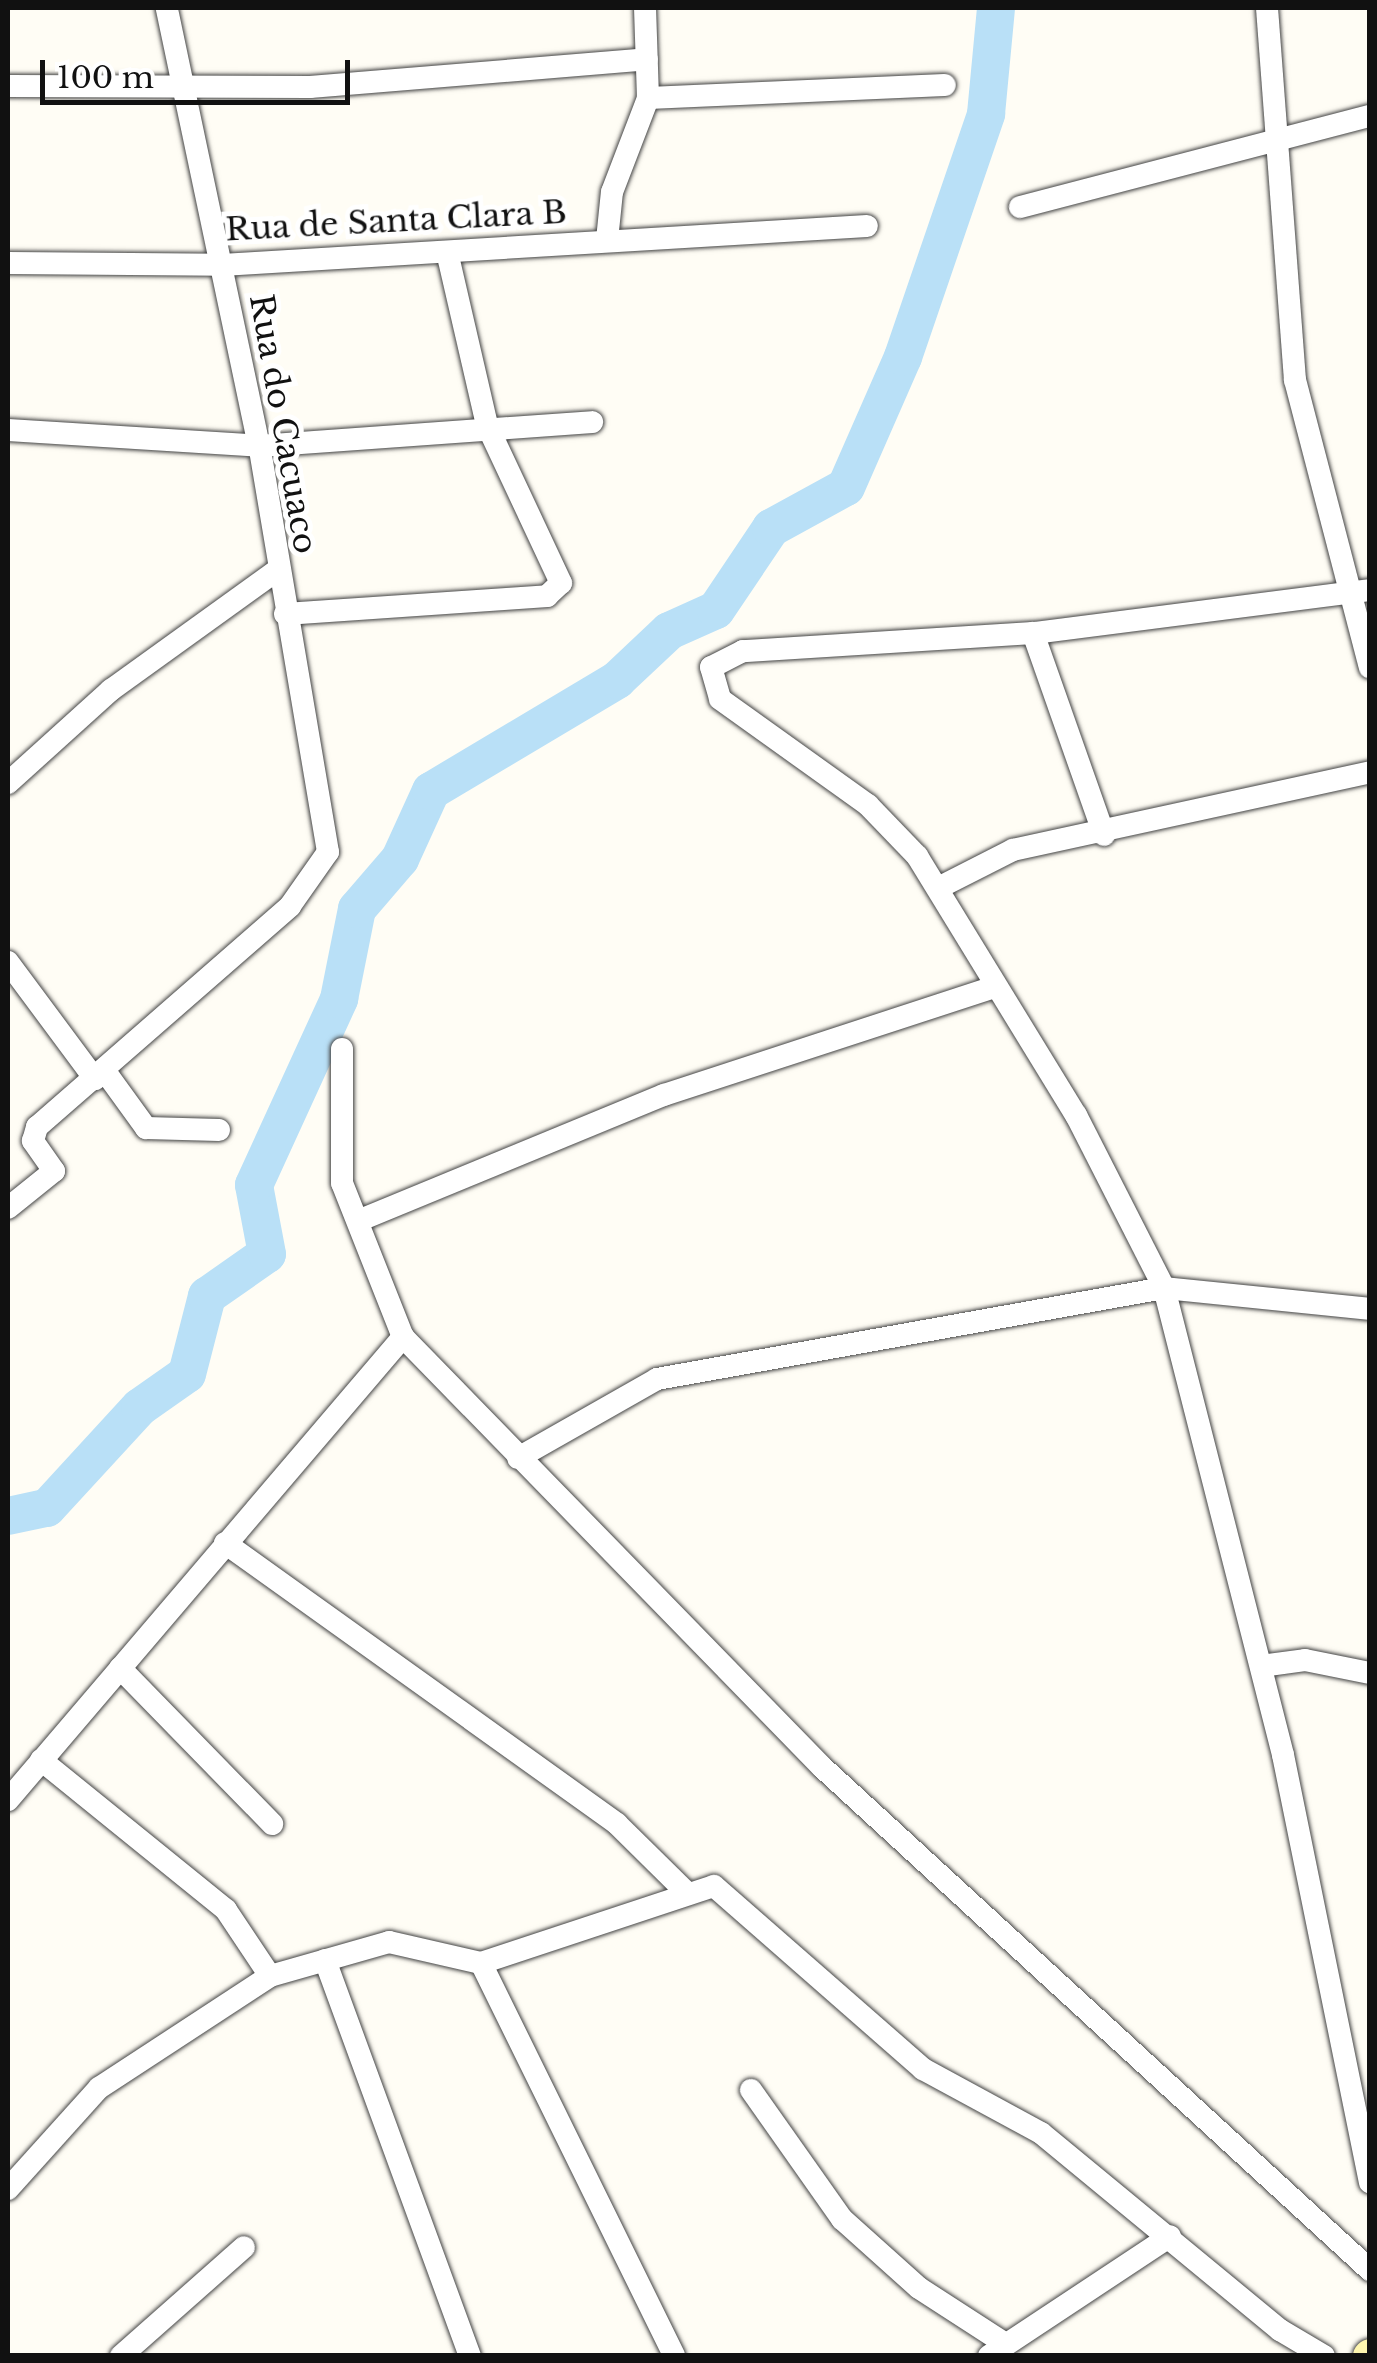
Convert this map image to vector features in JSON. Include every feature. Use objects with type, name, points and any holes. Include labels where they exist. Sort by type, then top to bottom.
[{"type":"street","name":"Rua do Cacuaco","points":[[100,1074],[290,906],[328,852],[276,571],[260,446],[167,8]]},
{"type":"street","name":"Rua de Santa Clara B","points":[[8,263],[222,265],[448,256],[607,240],[616,179],[648,98],[645,8]]},
{"type":"street","points":[[1266,8],[1295,380],[1361,591],[1370,667]]},
{"type":"street","points":[[8,86],[456,79],[647,59]]},
{"type":"street","points":[[648,98],[945,86]]},
{"type":"street","points":[[1020,206],[1370,116]]},
{"type":"street","points":[[607,240],[867,226]]},
{"type":"street","points":[[285,614],[548,596],[561,583],[487,425],[448,256]]},
{"type":"street","points":[[8,430],[260,446],[487,425],[592,422]]},
{"type":"street","points":[[8,783],[111,690],[276,571]]},
{"type":"street","points":[[1361,591],[1033,633],[742,651],[711,667],[720,699],[868,805],[940,887],[994,987],[1076,1115],[1164,1288],[1261,1666],[1370,2182]]},
{"type":"street","points":[[1033,633],[1104,835]]},
{"type":"street","points":[[940,887],[997,854],[1104,835],[1370,772]]},
{"type":"street","points":[[8,962],[146,1128],[219,1130]]},
{"type":"street","points":[[358,1221],[664,1095],[994,987]]},
{"type":"street","points":[[342,1049],[342,1183],[403,1337],[822,1767],[1370,2270]]},
{"type":"street","points":[[8,1208],[54,1171],[32,1134],[100,1074]]},
{"type":"street","points":[[518,1458],[657,1379],[1164,1288],[1370,1309]]},
{"type":"street","points":[[8,1800],[403,1337]]},
{"type":"street","points":[[226,1543],[617,1824],[685,1891]]},
{"type":"street","points":[[1261,1666],[1324,1661],[1370,1673]]},
{"type":"street","points":[[120,1668],[272,1824]]},
{"type":"street","points":[[41,1760],[226,1910],[270,1976]]},
{"type":"street","points":[[8,2190],[99,2088],[270,1976],[389,1942],[481,1963],[635,1918],[685,1891],[714,1886],[740,1900],[904,2054],[1027,2123],[1170,2236],[1280,2330],[1324,2356]]},
{"type":"street","points":[[324,1960],[470,2356]]},
{"type":"street","points":[[481,1963],[674,2356]]},
{"type":"street","points":[[752,2090],[842,2219],[919,2288],[995,2348],[1170,2236]]},
{"type":"street","points":[[121,2356],[244,2248]]},
{"type":"waterway","points":[[8,1516],[47,1508],[140,1407],[187,1374],[207,1296],[267,1254],[254,1185],[339,999],[357,909],[400,859],[431,791],[617,680],[669,631],[716,610],[771,528],[846,487],[903,357],[986,114],[996,8]]}]
